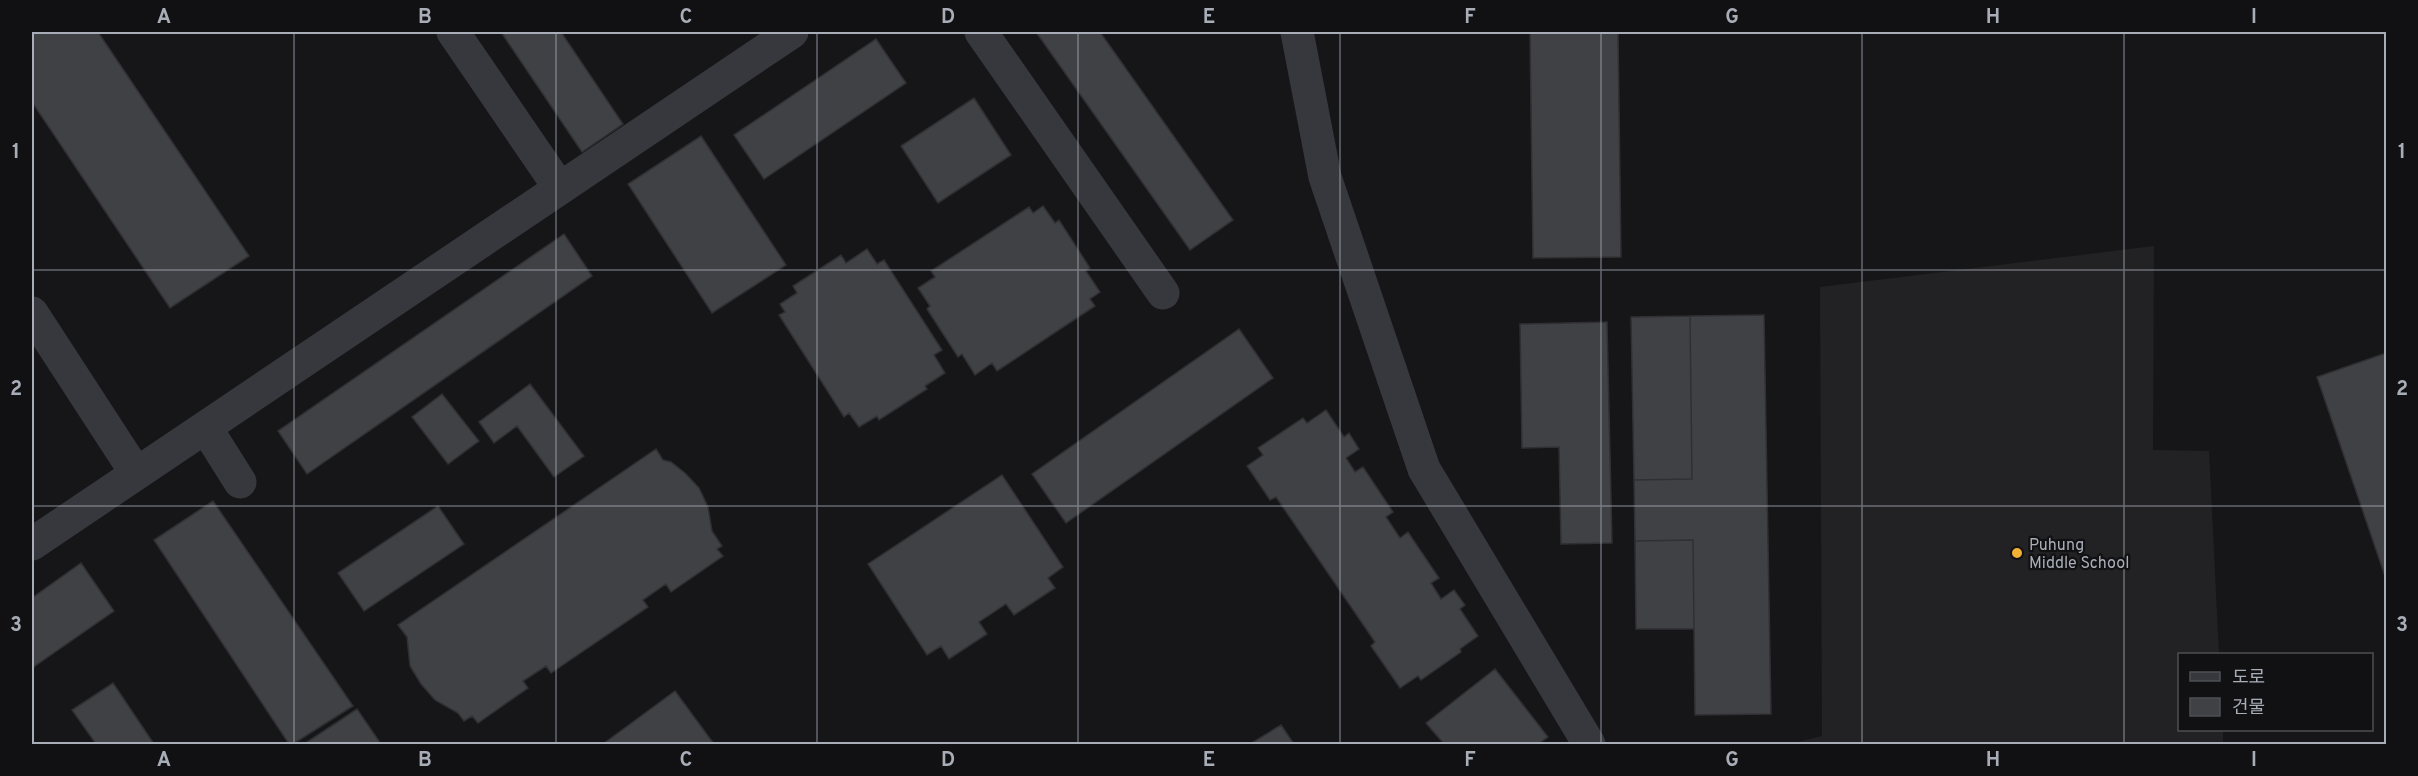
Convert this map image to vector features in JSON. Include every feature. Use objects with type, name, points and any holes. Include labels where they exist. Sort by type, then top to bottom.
[{"type":"street","points":[[453,32],[559,186]]},
{"type":"street","points":[[32,544],[206,428],[559,186],[792,32]]},
{"type":"street","points":[[981,32],[1163,293]]},
{"type":"street","points":[[1298,32],[1325,177],[1424,469],[1589,744]]},
{"type":"street","points":[[32,313],[136,473]]},
{"type":"street","points":[[206,428],[240,482]]},
{"type":"shaded area","name":"Puhung Middle School","points":[[2154,246],[2153,450],[2209,451],[2219,653],[2178,653],[2178,731],[2223,731],[2223,744],[1789,744],[1822,736],[1820,287]]},
{"type":"building","points":[[32,32],[98,32],[249,256],[170,308],[32,102]]},
{"type":"building","points":[[501,32],[561,32],[623,124],[582,152]]},
{"type":"building","points":[[1036,32],[1100,32],[1233,220],[1190,250]]},
{"type":"building","points":[[1530,32],[1618,32],[1621,257],[1533,258]]},
{"type":"building","points":[[876,39],[906,83],[764,179],[734,135]]},
{"type":"building","points":[[974,98],[1011,155],[938,203],[901,146]]},
{"type":"building","points":[[701,136],[786,265],[712,313],[628,184]]},
{"type":"building","points":[[1043,206],[1055,223],[1059,220],[1090,268],[1086,271],[1100,292],[1090,299],[1095,306],[997,371],[992,363],[975,375],[962,354],[958,357],[927,309],[930,306],[918,288],[935,277],[931,271],[1029,207],[1033,213]]},
{"type":"building","points":[[564,234],[592,276],[307,474],[278,431]]},
{"type":"building","points":[[867,249],[877,264],[884,260],[942,350],[934,355],[945,373],[925,386],[927,389],[879,420],[877,416],[859,427],[849,413],[844,417],[779,315],[785,312],[780,304],[797,293],[793,286],[841,255],[846,263]]},
{"type":"building","points":[[1764,315],[1771,714],[1695,715],[1693,540],[1635,541],[1634,480],[1692,479],[1690,316]]},
{"type":"building","points":[[1690,316],[1692,479],[1634,480],[1631,317]]},
{"type":"building","points":[[1607,322],[1612,543],[1561,544],[1559,447],[1522,448],[1520,324]]},
{"type":"building","points":[[1239,329],[1273,378],[1066,523],[1032,474]]},
{"type":"building","points":[[2386,353],[2386,579],[2317,377]]},
{"type":"building","points":[[530,384],[584,456],[554,477],[517,426],[494,443],[479,422]]},
{"type":"building","points":[[442,394],[479,441],[448,464],[412,417]]},
{"type":"building","points":[[1326,410],[1344,437],[1349,433],[1359,449],[1346,458],[1355,472],[1363,467],[1393,512],[1386,517],[1400,538],[1408,532],[1439,578],[1431,583],[1441,599],[1454,590],[1465,605],[1460,609],[1478,636],[1460,649],[1461,652],[1421,680],[1418,676],[1400,688],[1371,646],[1375,642],[1276,497],[1270,500],[1247,466],[1263,455],[1258,448],[1303,418],[1307,423]]},
{"type":"building","points":[[656,449],[663,460],[671,462],[699,488],[708,507],[712,531],[722,546],[717,549],[723,556],[671,592],[666,584],[643,600],[648,607],[551,673],[546,666],[523,681],[528,688],[478,723],[472,716],[464,721],[458,713],[435,700],[421,684],[410,666],[407,637],[398,625]]},
{"type":"building","points":[[1002,475],[1063,567],[1048,578],[1055,588],[1014,615],[1006,604],[979,622],[987,634],[949,659],[941,646],[927,655],[868,564]]},
{"type":"building","points":[[213,501],[353,706],[293,744],[289,744],[154,540]]},
{"type":"building","points":[[438,506],[464,544],[364,611],[338,573]]},
{"type":"building","points":[[1693,540],[1694,629],[1636,629],[1635,541]]},
{"type":"building","points":[[81,563],[114,611],[32,668],[32,598]]},
{"type":"building","points":[[1495,669],[1548,737],[1538,744],[1444,744],[1426,723]]},
{"type":"building","points":[[113,683],[154,744],[96,744],[72,710]]},
{"type":"building","points":[[675,691],[714,744],[603,744]]},
{"type":"building","points":[[357,709],[381,744],[304,744]]},
{"type":"building","points":[[1281,725],[1294,744],[1250,744]]},
{"type":"place","name":"Puhung Middle School","points":[[2017,553]]}]
